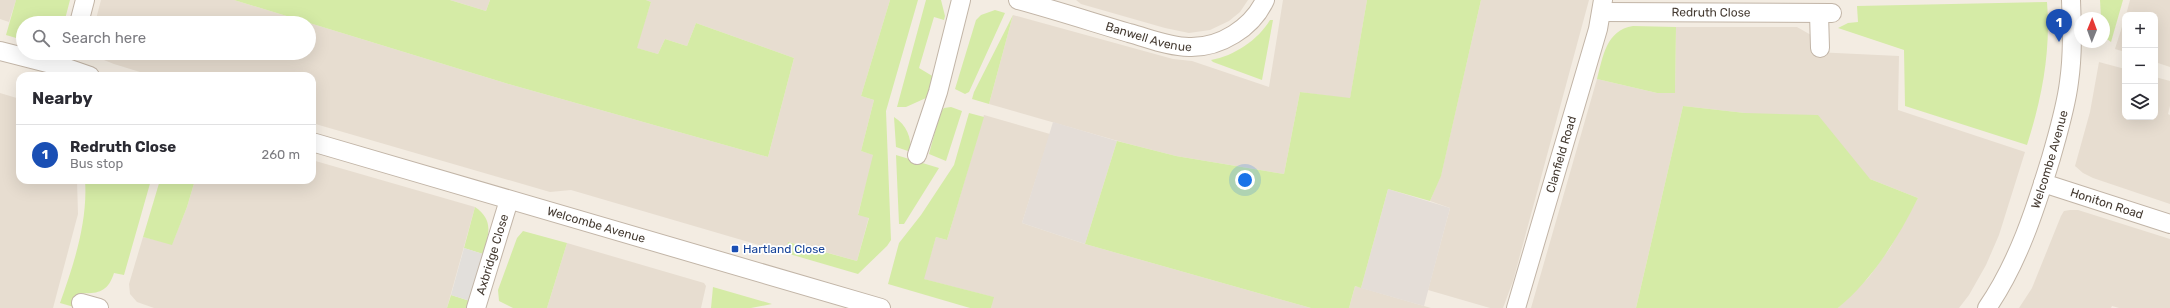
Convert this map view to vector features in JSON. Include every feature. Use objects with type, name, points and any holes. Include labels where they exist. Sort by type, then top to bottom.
[{"type":"street","points":[[81,16],[85,0]]},
{"type":"street","points":[[917,155],[938,92],[961,0]]},
{"type":"street","name":"Banwell Avenue","points":[[1018,0],[1044,3],[1146,38],[1187,47],[1208,45],[1237,32],[1253,19],[1265,0]]},
{"type":"street","name":"Welcombe Avenue","points":[[1987,308],[2010,270],[2024,238],[2043,183],[2060,125],[2069,83],[2073,49],[2071,0]]},
{"type":"street","name":"Redruth Close","points":[[1603,6],[1826,13],[1820,48]]},
{"type":"street","name":"Clanfield Road","points":[[1516,308],[1603,6]]},
{"type":"street","points":[[0,50],[16,52]]},
{"type":"street","points":[[69,60],[85,72]]},
{"type":"street","name":"Welcombe Avenue","points":[[316,143],[881,308]]},
{"type":"street","name":"Honiton Road","points":[[2043,183],[2170,224]]},
{"type":"street","name":"Axbridge Close","points":[[476,308],[509,200]]},
{"type":"street","points":[[81,303],[99,308]]},
{"type":"shaded area","points":[[0,0],[16,0],[9,22],[0,19]]},
{"type":"shaded area","points":[[101,0],[234,0],[286,16],[97,16]]},
{"type":"shaded area","points":[[450,0],[490,0],[486,11]]},
{"type":"shaded area","points":[[646,0],[890,0],[861,96],[874,100],[861,151],[874,155],[858,214],[869,217],[857,261],[789,242],[786,253],[571,190],[550,192],[316,124],[316,72],[140,72],[104,60],[316,60],[316,25],[512,85],[768,157],[794,58],[696,23],[687,46],[665,39],[658,54],[636,48],[651,2]]},
{"type":"shaded area","points":[[1076,0],[1248,0],[1240,12],[1229,21],[1210,30],[1189,33],[1165,28],[1081,4]]},
{"type":"shaded area","points":[[1283,0],[1367,0],[1350,99],[1300,92],[1284,174],[1176,156],[989,104],[1013,15],[1173,59],[1192,61],[1269,87]]},
{"type":"shaded area","points":[[1481,0],[1589,0],[1513,281],[1503,308],[1490,308],[1428,290],[1450,208],[1430,201],[1441,175]]},
{"type":"shaded area","points":[[2130,0],[2170,0],[2170,67],[2158,63],[2158,12],[2127,12]]},
{"type":"shaded area","points":[[1676,27],[1797,27],[1811,35],[1815,52],[1899,56],[1898,110],[2025,152],[1999,235],[1986,265],[1969,295],[1959,308],[1838,308],[1869,277],[1890,248],[1918,198],[1870,179],[1745,113],[1683,106],[1636,308],[1531,308],[1597,79],[1657,93],[1675,93]]},
{"type":"shaded area","points":[[2122,27],[2122,51],[2115,49]]},
{"type":"shaded area","points":[[2099,62],[2122,68],[2122,120],[2158,120],[2158,78],[2170,81],[2170,106],[2168,114],[2170,115],[2170,204],[2093,178],[2083,173],[2075,166],[2090,112]]},
{"type":"shaded area","points":[[0,93],[16,98],[16,184],[77,184],[78,214],[53,308],[0,308]]},
{"type":"shaded area","points":[[984,115],[1050,134],[1022,223],[1085,244],[1311,308],[991,308],[993,297],[923,279],[936,237],[947,240]]},
{"type":"shaded area","points":[[1053,122],[1117,141],[1085,244],[1022,223]]},
{"type":"shaded area","points":[[316,161],[475,207],[447,308],[154,308],[137,302],[130,294],[129,284],[143,237],[172,244],[187,207],[194,184],[316,184]]},
{"type":"shaded area","points":[[1388,189],[1450,208],[1424,306],[1361,288]]},
{"type":"shaded area","points":[[2078,210],[2170,239],[2170,308],[2119,308],[2112,306],[2111,308],[2019,308],[2032,288],[2061,216],[2064,211]]},
{"type":"shaded area","points":[[567,243],[704,283],[706,286],[701,308],[547,308]]},
{"type":"shaded area","points":[[464,248],[483,254],[470,301],[451,295]]},
{"type":"shaded area","points":[[1355,286],[1431,308],[1349,308]]},
{"type":"green space","points":[[16,0],[70,0],[66,16],[16,16],[16,38],[6,35]]},
{"type":"green space","points":[[234,0],[450,0],[486,11],[490,0],[646,0],[651,2],[637,48],[658,54],[665,39],[687,46],[696,23],[794,58],[768,157],[512,85],[316,25],[316,16],[286,16]]},
{"type":"green space","points":[[890,0],[918,0],[886,111],[891,240],[887,246],[858,274],[786,253],[788,242],[857,261],[869,218],[858,215],[873,155],[861,151],[874,100],[861,96]]},
{"type":"green space","points":[[926,0],[941,0],[945,16],[944,20],[934,17],[919,68],[934,77],[926,98],[906,107],[897,107]]},
{"type":"green space","points":[[1367,0],[1481,0],[1441,176],[1430,201],[1388,189],[1361,288],[1355,286],[1349,308],[1311,308],[1085,244],[1117,141],[1176,156],[1284,174],[1300,92],[1350,98]]},
{"type":"green space","points":[[2100,0],[2123,0],[2111,42],[2110,12],[2101,12]]},
{"type":"green space","points":[[2047,2],[2048,38],[2044,74],[2037,110],[2027,145],[1905,106],[1904,50],[1838,28],[1848,23],[1858,22],[1857,6]]},
{"type":"green space","points":[[995,10],[1005,13],[969,92],[965,94],[955,89],[976,20],[981,15]]},
{"type":"green space","points":[[1013,15],[989,104],[972,99],[974,92]]},
{"type":"green space","points":[[1270,20],[1273,20],[1262,80],[1211,60],[1228,55],[1245,46],[1259,34]]},
{"type":"green space","points":[[1633,26],[1676,27],[1675,93],[1657,93],[1597,79],[1604,54],[1611,39],[1617,33]]},
{"type":"green space","points":[[1683,106],[1745,113],[1818,115],[1870,179],[1918,198],[1884,257],[1851,297],[1838,308],[1636,308]]},
{"type":"green space","points":[[951,107],[962,111],[946,161],[929,154],[940,113],[944,108]]},
{"type":"green space","points":[[969,113],[984,117],[947,240],[936,237],[924,279],[994,297],[991,308],[970,308],[888,284],[899,243],[921,215],[954,165]]},
{"type":"green space","points":[[894,117],[902,124],[909,136],[911,152],[896,147]]},
{"type":"green space","points":[[896,155],[939,168],[904,224],[899,224]]},
{"type":"green space","points":[[85,184],[150,184],[124,275],[114,273],[109,284],[102,290],[92,293],[80,293],[74,307],[60,303],[79,242]]},
{"type":"green space","points":[[159,184],[194,184],[187,207],[172,245],[143,237]]},
{"type":"green space","points":[[475,207],[485,217],[487,222],[488,234],[483,254],[464,248]]},
{"type":"green space","points":[[523,231],[567,243],[547,308],[513,308],[499,301],[498,290],[517,238]]},
{"type":"green space","points":[[713,287],[772,304],[751,308],[711,308]]},
{"type":"green space","points":[[451,295],[470,301],[468,308],[447,308]]},
{"type":"place","name":"Redruth Close","points":[[2059,42]]},
{"type":"place","name":"Hartland Close","points":[[735,249]]}]
